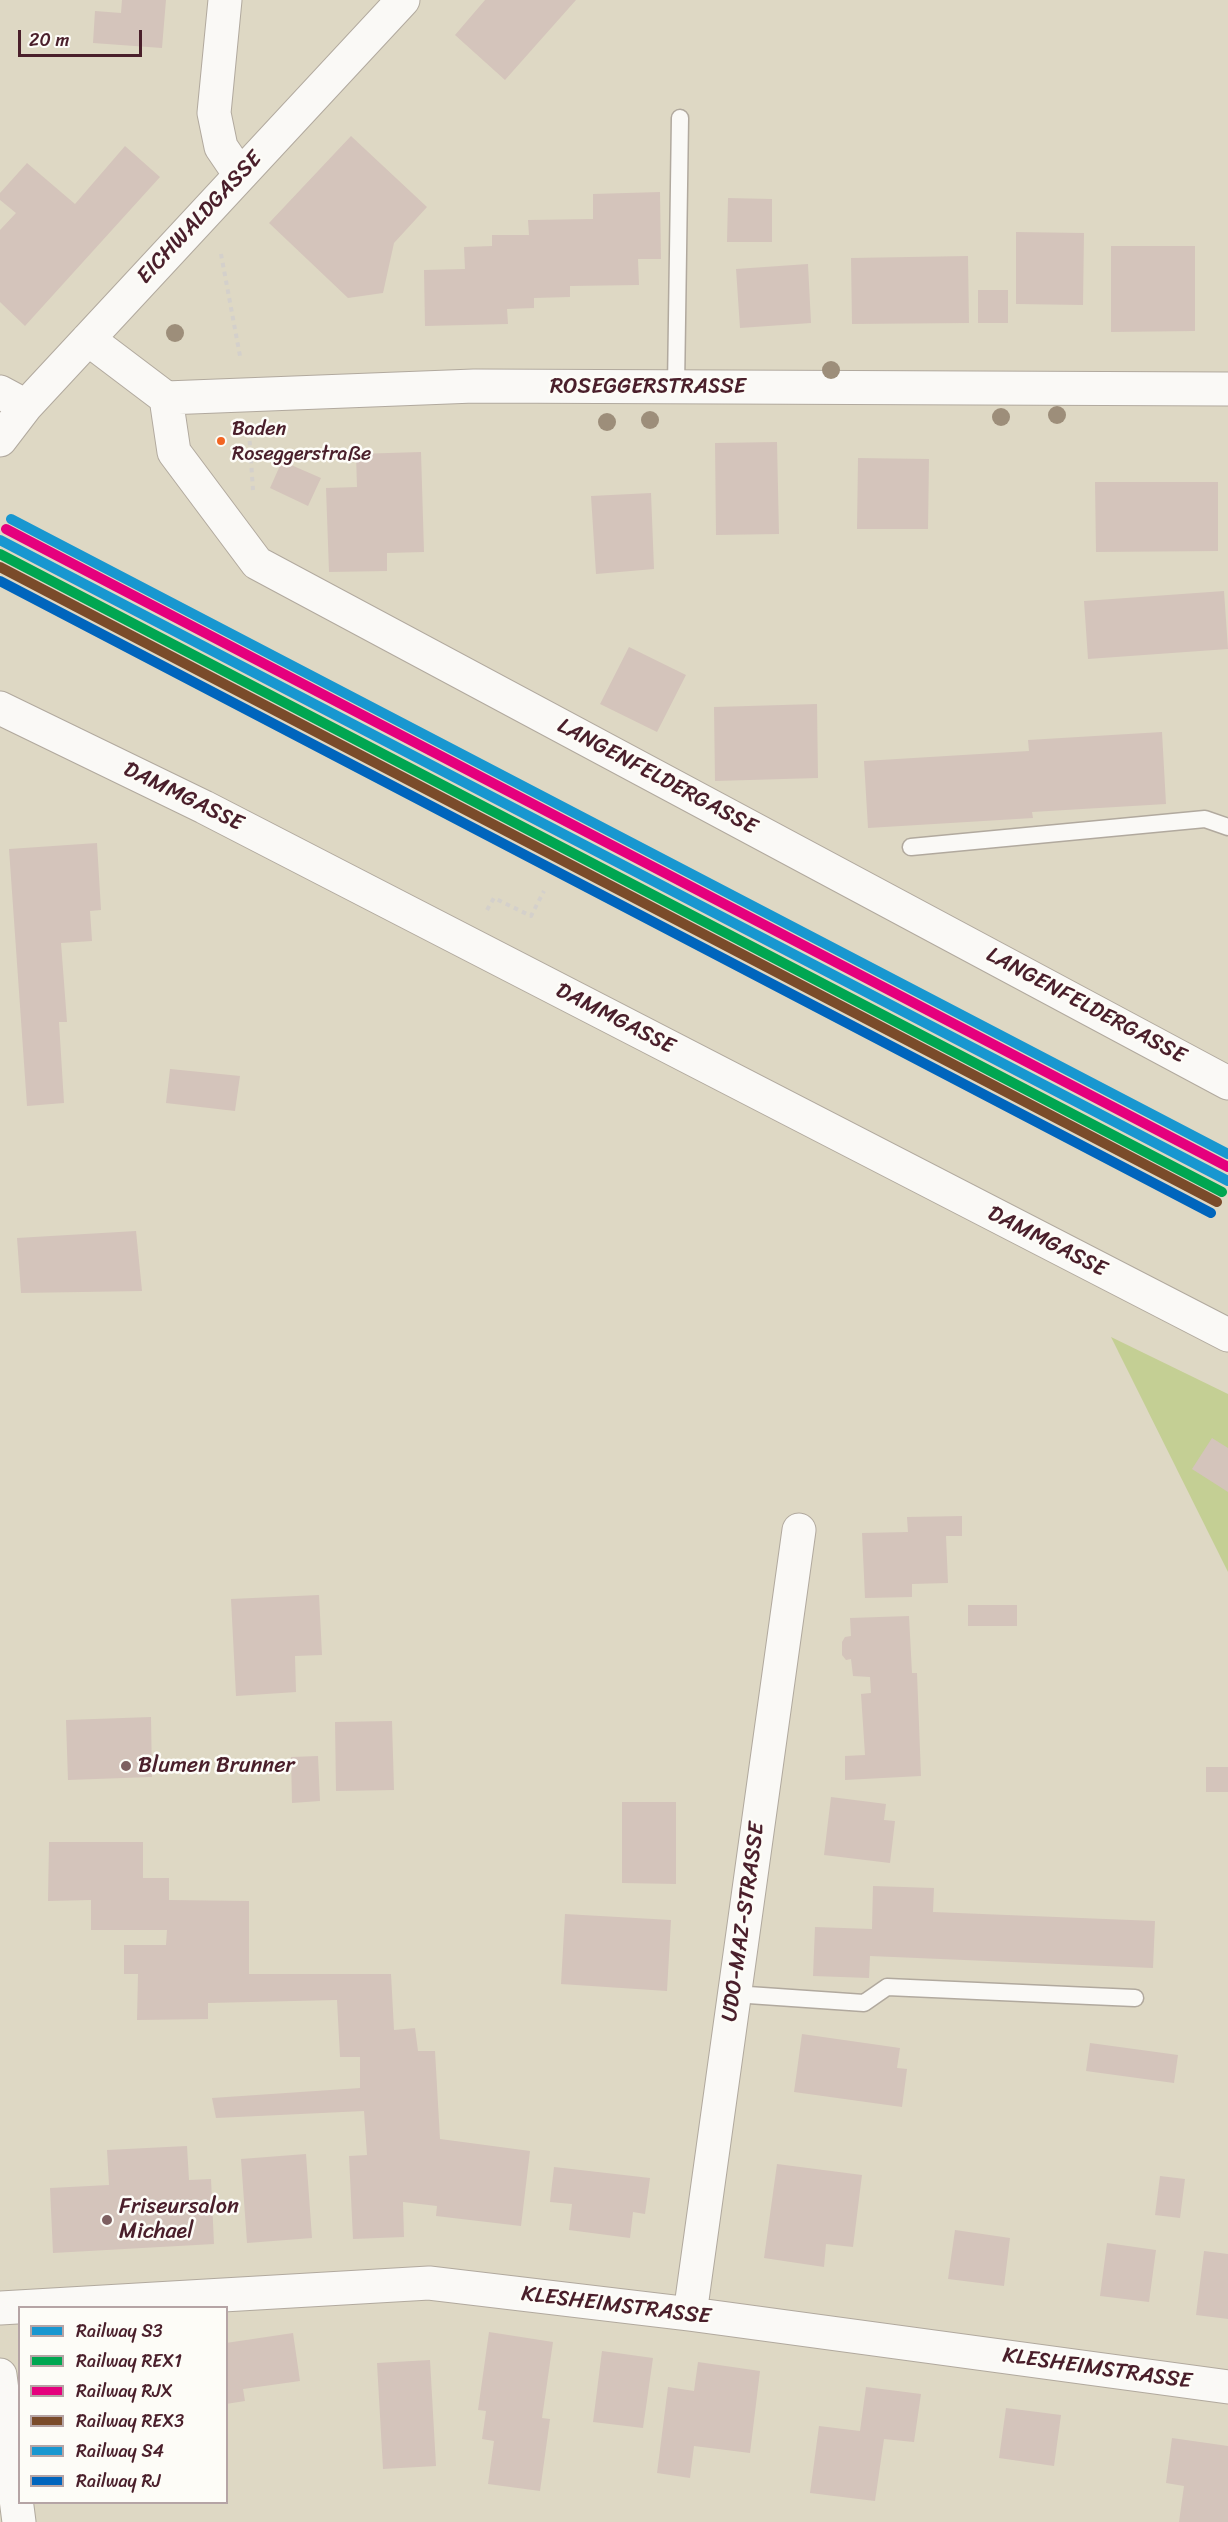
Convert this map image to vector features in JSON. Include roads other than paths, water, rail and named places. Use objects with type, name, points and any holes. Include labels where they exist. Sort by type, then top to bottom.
[{"type":"street","points":[[225,0],[214,113],[221,147],[240,175]]},
{"type":"street","name":"EICHWALDGASSE","points":[[0,440],[13,399],[88,339],[402,0]]},
{"type":"street","points":[[88,339],[166,398]]},
{"type":"street","name":"ROSEGGERSTRASSE","points":[[166,398],[474,386],[1228,388]]},
{"type":"street","name":"LANGENFELDERGASSE","points":[[166,398],[174,452],[257,563],[1228,1083]]},
{"type":"street","name":"DAMMGASSE","points":[[0,708],[204,807],[1228,1335]]},
{"type":"street","name":"UDO-MAZ-STRASSE","points":[[690,2314],[799,1530]]},
{"type":"street","name":"KLESHEIMSTRASSE","points":[[34,2306],[429,2283],[690,2314],[1228,2387]]},
{"type":"street","name":"KLESHEIMSTRASSE","points":[[0,2308],[18,2307]]},
{"type":"street","points":[[0,2375],[19,2522]]},
{"type":"lane","points":[[675,387],[680,118]]},
{"type":"lane","points":[[911,847],[1205,819],[1228,827]]},
{"type":"lane","points":[[734,1994],[864,2003],[887,1987],[1136,1998]]},
{"type":"rail line","name":"S4","points":[[11,519],[1228,1154]]},
{"type":"rail line","name":"RJX","points":[[6,529],[1228,1167]]},
{"type":"rail line","name":"S3","points":[[0,540],[1228,1181]]},
{"type":"rail line","name":"REX1","points":[[0,554],[1222,1192]]},
{"type":"rail line","name":"REX3","points":[[0,567],[1217,1202]]},
{"type":"rail line","name":"RJ","points":[[0,581],[1211,1213]]},
{"type":"place","name":"Baden Roseggerstraße","points":[[221,441]]},
{"type":"place","name":"Blumen Brunner","points":[[126,1766]]},
{"type":"place","name":"Friseursalon Michael","points":[[107,2220]]}]
